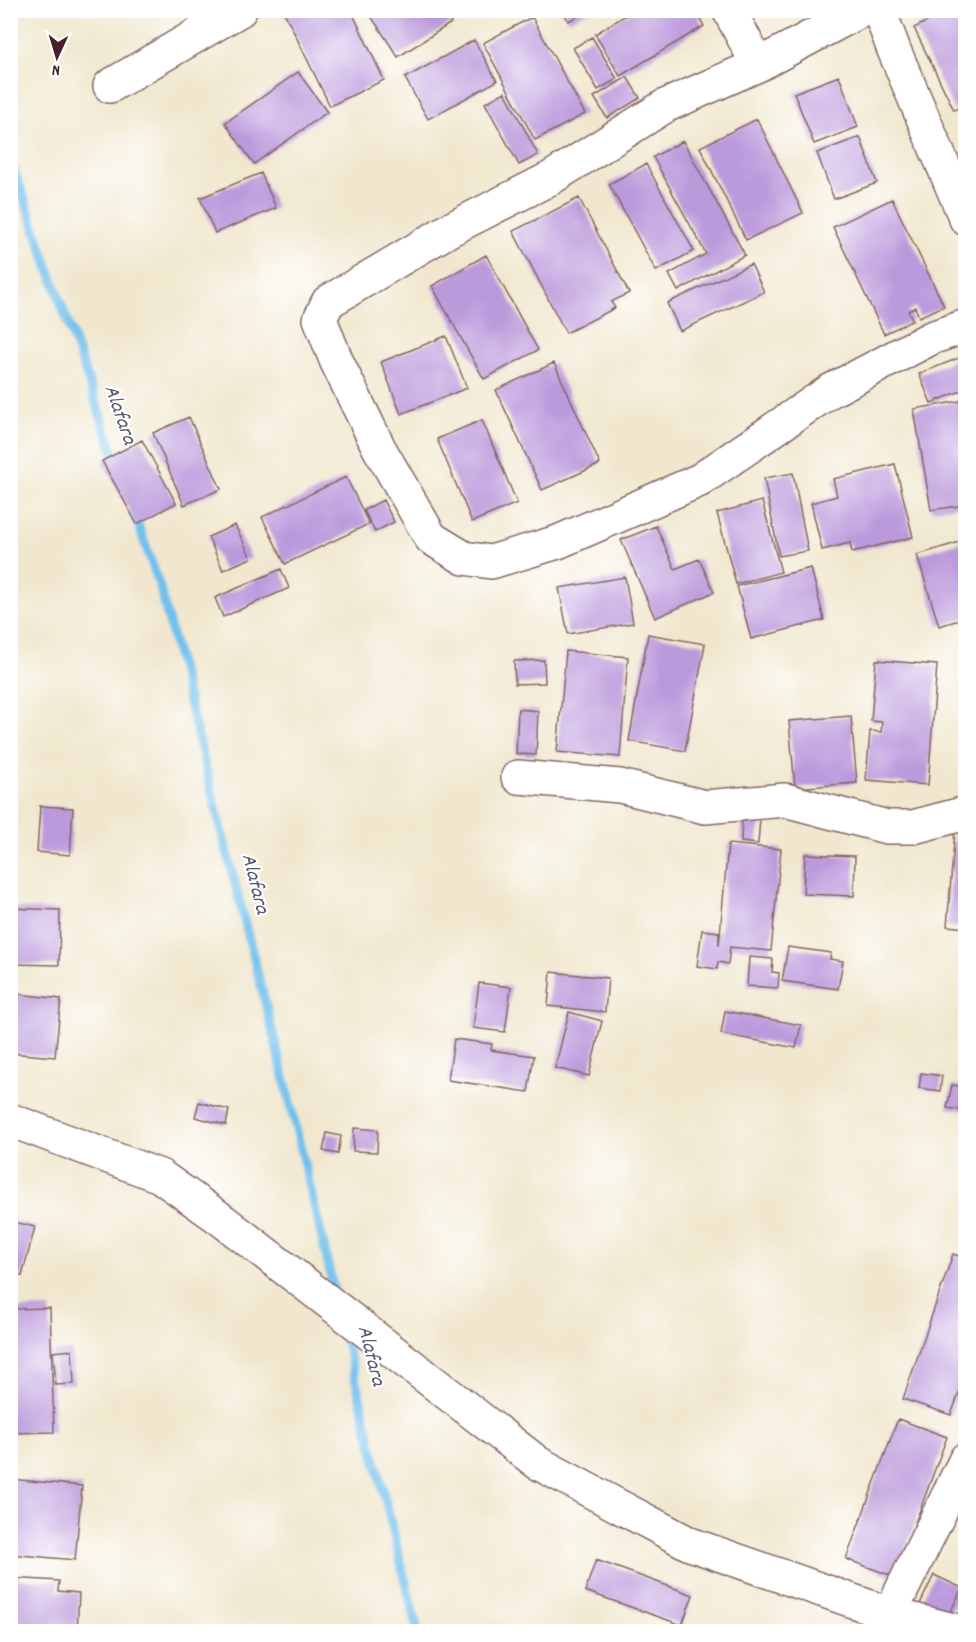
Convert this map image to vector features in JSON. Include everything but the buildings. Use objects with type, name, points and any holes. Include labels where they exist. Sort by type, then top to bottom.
[{"type":"street","points":[[110,86],[240,10]]},
{"type":"street","points":[[729,10],[758,65]]},
{"type":"street","points":[[862,10],[758,65],[665,106],[551,178],[449,230],[328,302],[320,319],[336,360],[379,448],[431,538],[464,558],[491,562],[558,542],[700,480],[830,391],[931,338],[966,326]]},
{"type":"street","points":[[879,10],[966,219]]},
{"type":"street","points":[[518,777],[620,786],[705,807],[785,800],[887,827],[913,826],[966,813]]},
{"type":"street","points":[[10,1120],[160,1176],[218,1217],[538,1463],[690,1544],[890,1614],[961,1632]]},
{"type":"street","points":[[890,1614],[966,1459]]},
{"type":"waterway","name":"Alafara","points":[[10,158],[118,465]]},
{"type":"waterway","name":"Alafara","points":[[134,512],[160,587],[286,1085],[335,1294]]},
{"type":"waterway","name":"Alafara","points":[[342,1325],[418,1632]]}]
